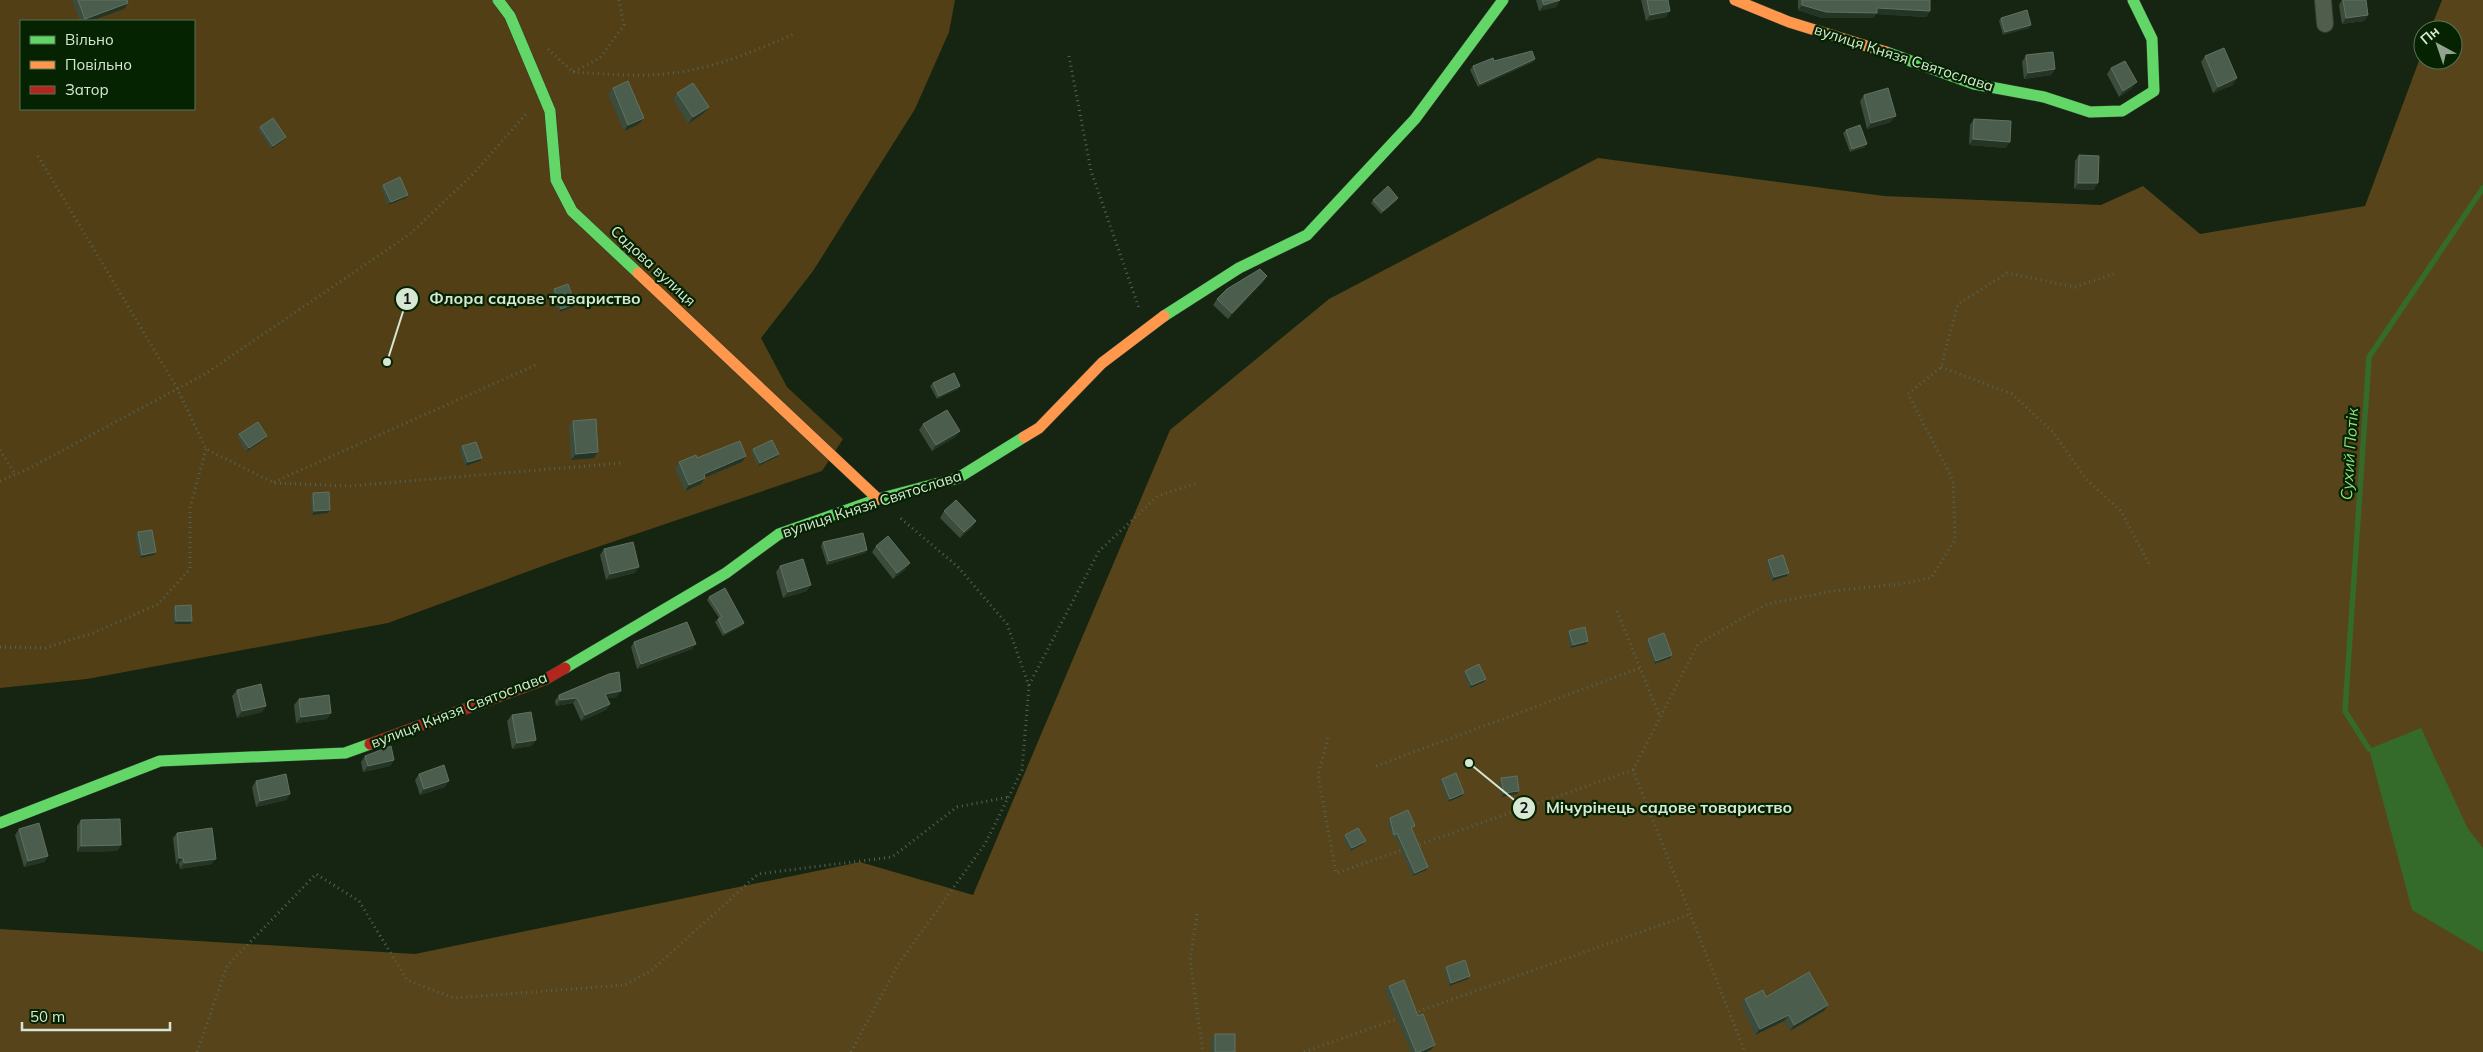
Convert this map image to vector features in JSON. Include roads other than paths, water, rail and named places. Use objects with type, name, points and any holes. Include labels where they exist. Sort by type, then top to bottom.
[{"type":"street","name":"Садова вулиця","points":[[498,0],[510,16],[550,111],[556,180],[572,211],[878,499]]},
{"type":"street","name":"вулиця Князя Святослава","points":[[0,823],[160,761],[345,753],[555,674],[726,573],[779,534],[878,499],[958,478],[1039,428],[1102,362],[1146,328],[1239,268],[1307,235],[1415,119],[1503,0]]},
{"type":"street","name":"вулиця Князя Святослава","points":[[1735,0],[1789,22],[1875,48],[1974,84],[2044,97],[2090,112],[2122,111],[2154,91],[2152,40],[2133,0]]},
{"type":"street","points":[[2323,0],[2325,24]]},
{"type":"waterway","name":"Сухий Потік","points":[[2369,749],[2345,711],[2369,357],[2483,188]]},
{"type":"place","name":"Флора садове товариство","points":[[387,362]]},
{"type":"place","name":"Мічурінець садове товариство","points":[[1469,763]]}]
